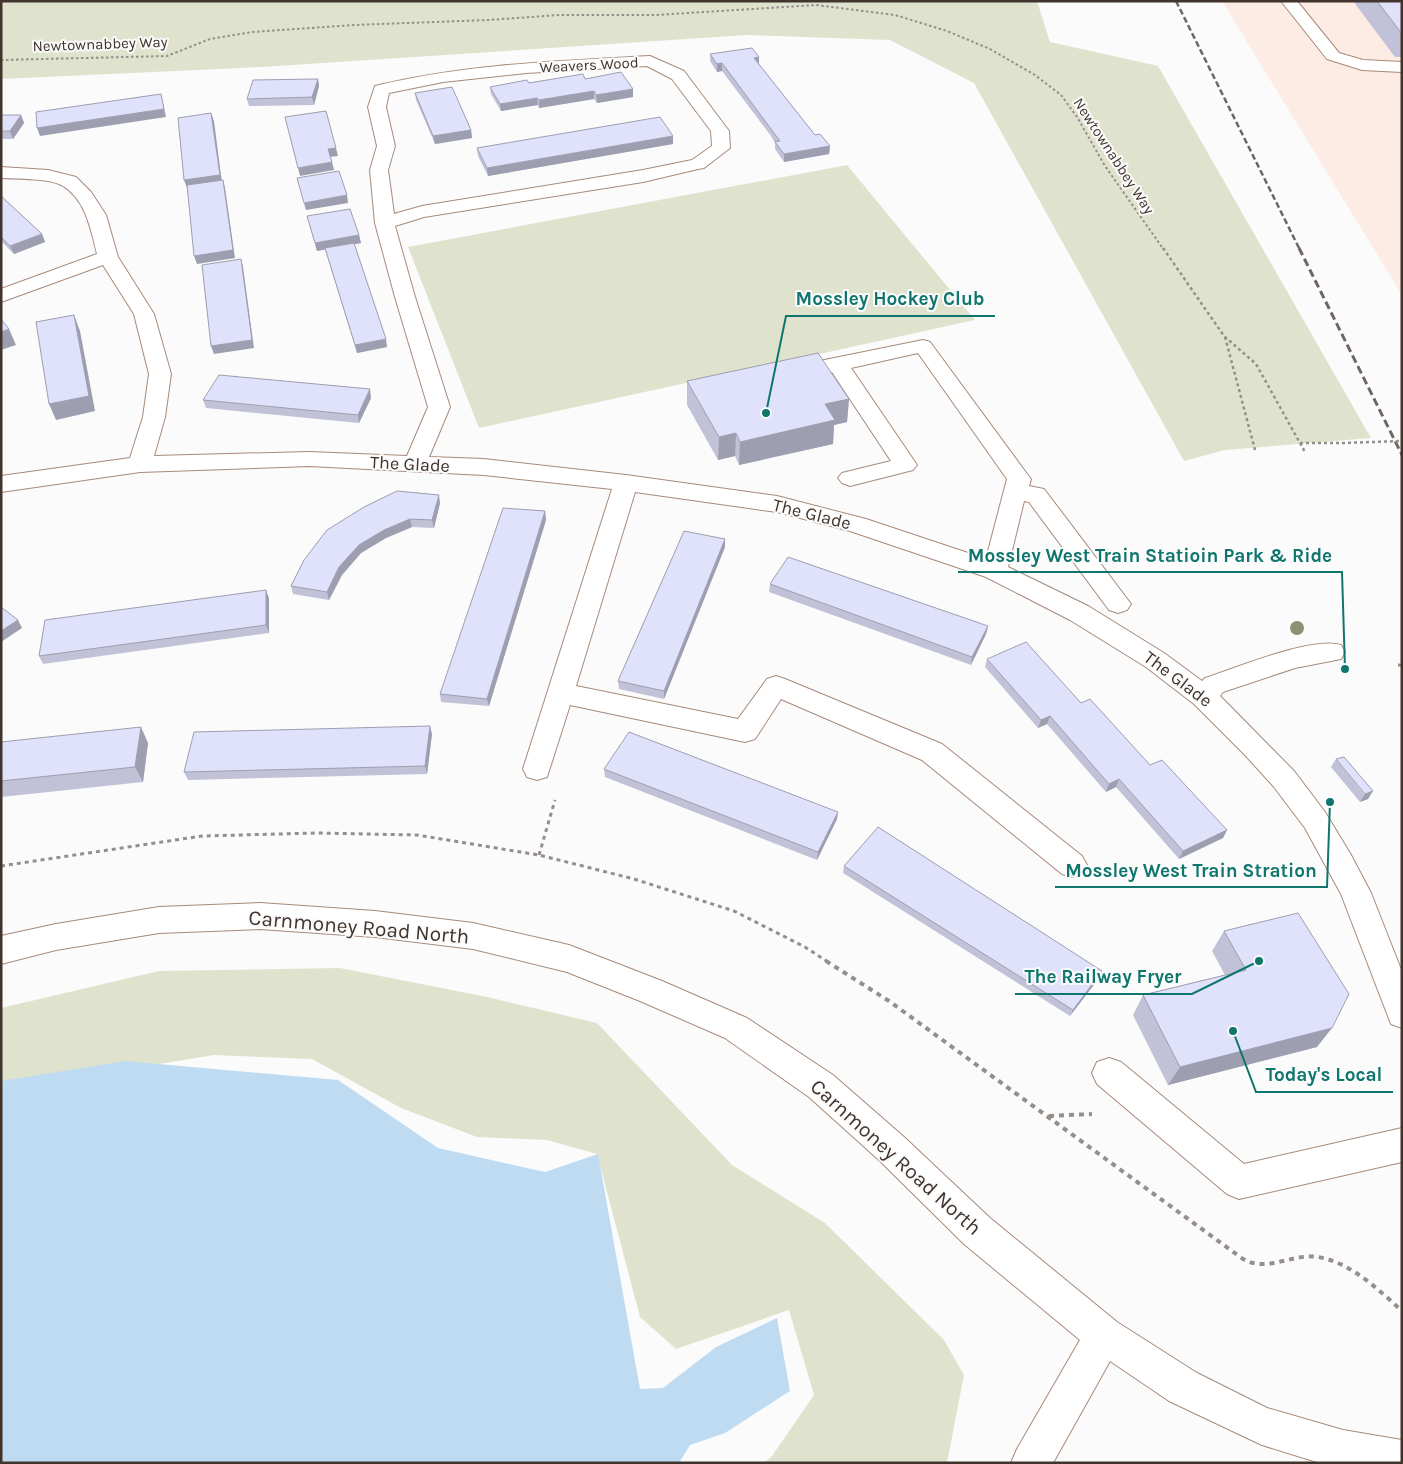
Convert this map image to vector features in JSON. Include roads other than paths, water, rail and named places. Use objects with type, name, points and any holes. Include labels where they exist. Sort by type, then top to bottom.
[{"type":"street","points":[[1288,1],[1333,56],[1362,65],[1402,68]]},
{"type":"street","name":"Weavers Wood","points":[[385,223],[422,212],[644,176],[698,164],[721,148],[720,131],[678,75],[650,61],[526,68],[442,76],[381,90],[377,107],[386,146],[380,170],[385,223],[405,297],[439,407],[415,464]]},
{"type":"street","points":[[1,172],[48,176],[68,181],[84,196],[96,215],[108,257],[144,314],[160,374],[154,417],[140,464]]},
{"type":"street","points":[[1,296],[108,257]]},
{"type":"street","points":[[774,377],[923,346],[1019,479],[995,571]]},
{"type":"street","points":[[838,364],[905,465],[850,478]]},
{"type":"street","name":"The Glade","points":[[1,484],[140,464],[309,459],[484,467],[626,483],[777,504],[857,525],[995,571],[1104,627],[1155,660],[1204,697],[1261,753],[1284,779],[1315,820],[1356,893],[1402,1014]]},
{"type":"street","points":[[537,769],[626,483]]},
{"type":"street","points":[[1015,492],[1036,495],[1118,604]]},
{"type":"street","points":[[1204,697],[1214,685],[1293,659],[1332,652]]},
{"type":"street","points":[[560,694],[745,731],[776,686],[932,752],[1072,865]]},
{"type":"street","name":"Carnmoney Road North","points":[[1,950],[56,936],[159,920],[260,916],[375,924],[472,936],[569,959],[651,991],[736,1028],[821,1086],[892,1149],[977,1231],[1104,1335],[1183,1387],[1262,1426],[1342,1450],[1402,1460]]},
{"type":"street","points":[[1109,1073],[1239,1182],[1402,1145]]},
{"type":"street","points":[[1031,1463],[1104,1335]]},
{"type":"water","points":[[125,1061],[338,1080],[438,1148],[545,1172],[598,1154],[640,1389],[663,1388],[716,1347],[777,1318],[790,1391],[725,1433],[690,1445],[679,1463],[1,1463],[1,1081]]},
{"type":"railway","points":[[1176,1],[1300,250]]},
{"type":"railway","points":[[1299,248],[1402,455]]},
{"type":"place","name":"Mossley Hockey Club","points":[[766,413]]},
{"type":"place","name":"Mossley West Train Statioin Park & Ride","points":[[1345,669]]},
{"type":"place","name":"Mossley West Train Stration","points":[[1330,802]]},
{"type":"place","name":"The Railway Fryer","points":[[1259,961]]},
{"type":"place","name":"Today's Local","points":[[1233,1031]]}]
